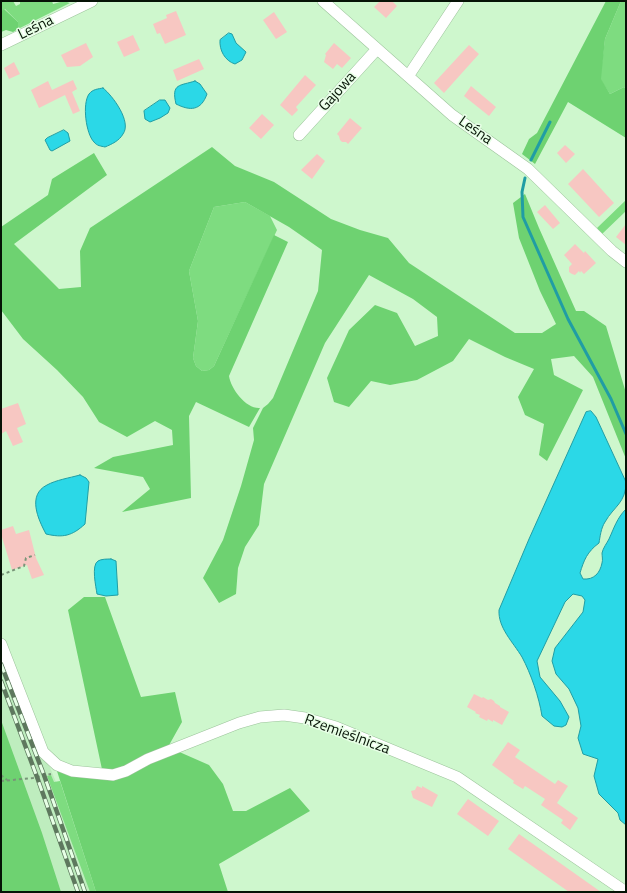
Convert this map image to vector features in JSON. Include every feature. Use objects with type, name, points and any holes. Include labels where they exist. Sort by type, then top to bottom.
[{"type":"street","name":"Leśna","points":[[1,45],[92,1]]},
{"type":"street","name":"Leśna","points":[[323,1],[409,75],[452,115],[528,169],[612,251],[626,262]]},
{"type":"street","points":[[409,75],[458,1]]},
{"type":"street","name":"Gajowa","points":[[299,135],[377,49]]},
{"type":"street","name":"Rzemieślnicza","points":[[1,644],[43,752],[57,766],[72,771],[113,775],[126,771],[148,759],[239,723],[260,717],[284,715],[305,718],[336,727],[457,777],[626,892]]},
{"type":"path","points":[[1,575],[24,566],[26,558],[35,555]]},
{"type":"path","points":[[1,781],[33,778],[66,769]]},
{"type":"path","points":[[1,775],[7,780]]},
{"type":"shaded area","points":[[1,648],[65,804],[95,892],[49,892],[1,757]]},
{"type":"green space","points":[[1,1],[13,1],[16,6],[20,4],[20,1],[52,1],[53,4],[64,1],[70,3],[18,29],[18,22],[5,9],[1,11]]},
{"type":"green space","points":[[606,1],[621,1],[605,39],[601,79],[610,94],[624,87],[626,89],[626,138],[568,102],[535,164],[522,154],[529,139],[537,133]]},
{"type":"green space","points":[[621,1],[626,1],[626,89],[624,87],[610,94],[600,79],[605,39]]},
{"type":"green space","points":[[4,9],[18,22],[18,29],[13,32],[6,30],[1,32],[1,11]]},
{"type":"green space","points":[[212,147],[235,166],[274,182],[331,219],[360,230],[388,238],[409,263],[515,333],[542,333],[556,324],[540,291],[519,238],[513,203],[525,194],[576,311],[584,311],[606,326],[626,393],[626,459],[593,377],[574,356],[551,359],[554,375],[583,390],[547,461],[539,455],[544,424],[525,415],[518,397],[534,369],[505,357],[469,339],[453,361],[417,380],[390,385],[371,381],[349,407],[334,402],[327,378],[349,330],[375,305],[397,313],[415,346],[438,336],[437,317],[413,299],[369,275],[325,343],[264,484],[259,525],[245,547],[238,568],[236,594],[219,603],[203,578],[223,540],[241,486],[254,440],[253,428],[263,408],[273,398],[318,291],[322,250],[289,227],[245,202],[214,207],[189,271],[198,321],[193,358],[196,366],[202,371],[209,370],[214,366],[274,235],[288,242],[229,376],[233,387],[240,397],[250,405],[260,408],[249,427],[196,402],[189,416],[191,498],[122,512],[150,489],[143,477],[94,468],[113,457],[173,445],[172,430],[155,421],[127,437],[99,422],[83,397],[57,370],[23,339],[1,310],[1,227],[48,195],[52,179],[94,153],[107,175],[14,244],[59,289],[81,287],[80,251],[90,228]]},
{"type":"green space","points":[[626,200],[626,211],[601,235],[597,228]]},
{"type":"green space","points":[[245,202],[270,216],[277,230],[214,366],[209,370],[202,371],[196,366],[193,358],[198,321],[189,271],[214,207]]},
{"type":"green space","points":[[84,597],[105,597],[141,697],[175,692],[182,722],[168,747],[209,765],[223,784],[233,811],[246,811],[290,788],[310,811],[219,864],[228,892],[96,892],[56,768],[103,774],[68,610]]},
{"type":"green space","points":[[1,720],[42,833],[61,892],[1,892]]},
{"type":"green space","points":[[51,775],[54,782],[60,781],[96,892],[90,892],[47,776]]},
{"type":"water","points":[[229,33],[232,34],[236,43],[246,52],[242,60],[235,64],[231,63],[223,55],[220,44],[220,40]]},
{"type":"water","points":[[195,81],[200,84],[207,94],[202,104],[194,108],[186,108],[176,104],[175,92],[178,86]]},
{"type":"water","points":[[103,88],[116,103],[125,123],[125,129],[119,139],[105,147],[99,146],[91,138],[87,126],[85,111],[89,94],[94,90]]},
{"type":"water","points":[[160,100],[165,100],[170,108],[168,113],[150,122],[145,119],[144,111]]},
{"type":"water","points":[[64,130],[68,133],[70,141],[52,151],[50,150],[45,140]]},
{"type":"water","points":[[591,411],[596,417],[626,482],[622,500],[608,517],[601,532],[599,543],[586,556],[580,573],[583,579],[587,579],[598,573],[601,567],[603,549],[618,520],[626,509],[626,825],[620,820],[618,813],[599,794],[594,776],[598,759],[583,754],[578,738],[581,726],[578,708],[569,689],[556,674],[552,661],[555,648],[583,612],[585,600],[582,596],[573,594],[565,602],[537,661],[540,677],[560,701],[569,717],[566,725],[562,727],[554,726],[542,716],[537,693],[522,657],[503,629],[499,617],[499,610],[529,539],[586,412]]},
{"type":"water","points":[[80,475],[86,478],[89,482],[85,524],[76,531],[67,535],[57,536],[46,534],[36,508],[37,495],[41,489],[51,483]]},
{"type":"water","points":[[104,559],[116,561],[118,595],[106,596],[97,594],[94,576],[96,563]]},
{"type":"building","points":[[380,1],[392,1],[397,6],[386,18],[374,7]]},
{"type":"building","points":[[176,11],[186,35],[165,44],[160,33],[157,34],[153,24],[167,18],[166,15]]},
{"type":"building","points":[[274,12],[287,32],[276,39],[263,20]]},
{"type":"building","points":[[133,35],[140,50],[124,57],[117,42]]},
{"type":"building","points":[[86,43],[93,57],[80,66],[67,67],[61,55]]},
{"type":"building","points":[[334,43],[351,58],[342,68],[337,64],[333,69],[324,62],[325,54]]},
{"type":"building","points":[[469,45],[479,54],[444,93],[434,83]]},
{"type":"building","points":[[199,59],[204,69],[177,81],[173,70]]},
{"type":"building","points":[[14,62],[20,74],[9,79],[4,68]]},
{"type":"building","points":[[305,75],[316,85],[296,107],[298,110],[292,116],[280,105]]},
{"type":"building","points":[[73,80],[77,89],[72,92],[80,111],[73,114],[65,95],[39,108],[31,90],[48,81],[52,90]]},
{"type":"building","points":[[471,86],[496,107],[489,116],[464,96]]},
{"type":"building","points":[[262,114],[274,125],[261,139],[249,128]]},
{"type":"building","points":[[350,118],[362,128],[348,144],[346,142],[342,142],[337,134]]},
{"type":"building","points":[[565,145],[575,154],[566,163],[557,153]]},
{"type":"building","points":[[317,154],[325,161],[312,179],[301,170]]},
{"type":"building","points":[[583,169],[614,203],[599,217],[568,184]]},
{"type":"building","points":[[545,205],[560,223],[553,229],[537,212]]},
{"type":"building","points":[[626,224],[626,245],[616,237]]},
{"type":"building","points":[[575,244],[584,253],[585,251],[596,263],[584,274],[581,271],[575,275],[569,272],[569,267],[572,264],[564,255]]},
{"type":"building","points":[[18,403],[26,424],[17,428],[23,442],[13,446],[6,431],[1,434],[1,409]]},
{"type":"building","points":[[13,526],[16,534],[29,530],[36,558],[44,575],[32,579],[27,565],[12,570],[1,530]]},
{"type":"building","points":[[474,694],[488,700],[491,699],[500,707],[509,712],[502,725],[493,720],[493,722],[488,719],[487,721],[479,717],[480,715],[467,707]]},
{"type":"building","points":[[508,742],[520,750],[515,757],[555,784],[558,780],[568,786],[557,803],[578,818],[570,830],[561,823],[563,820],[541,805],[545,799],[525,786],[523,789],[513,783],[514,781],[492,765]]},
{"type":"building","points":[[417,786],[422,788],[422,786],[438,795],[432,807],[413,798],[411,791],[415,790]]},
{"type":"building","points":[[468,799],[499,821],[488,836],[457,814]]},
{"type":"building","points":[[519,834],[601,892],[569,892],[508,849]]},
{"type":"waterway","points":[[531,160],[550,122]]},
{"type":"waterway","points":[[525,178],[522,192],[523,217],[568,319],[611,399],[626,434]]},
{"type":"railway","points":[[1,664],[44,775],[85,892]]},
{"type":"railway","points":[[1,681],[78,892]]}]
